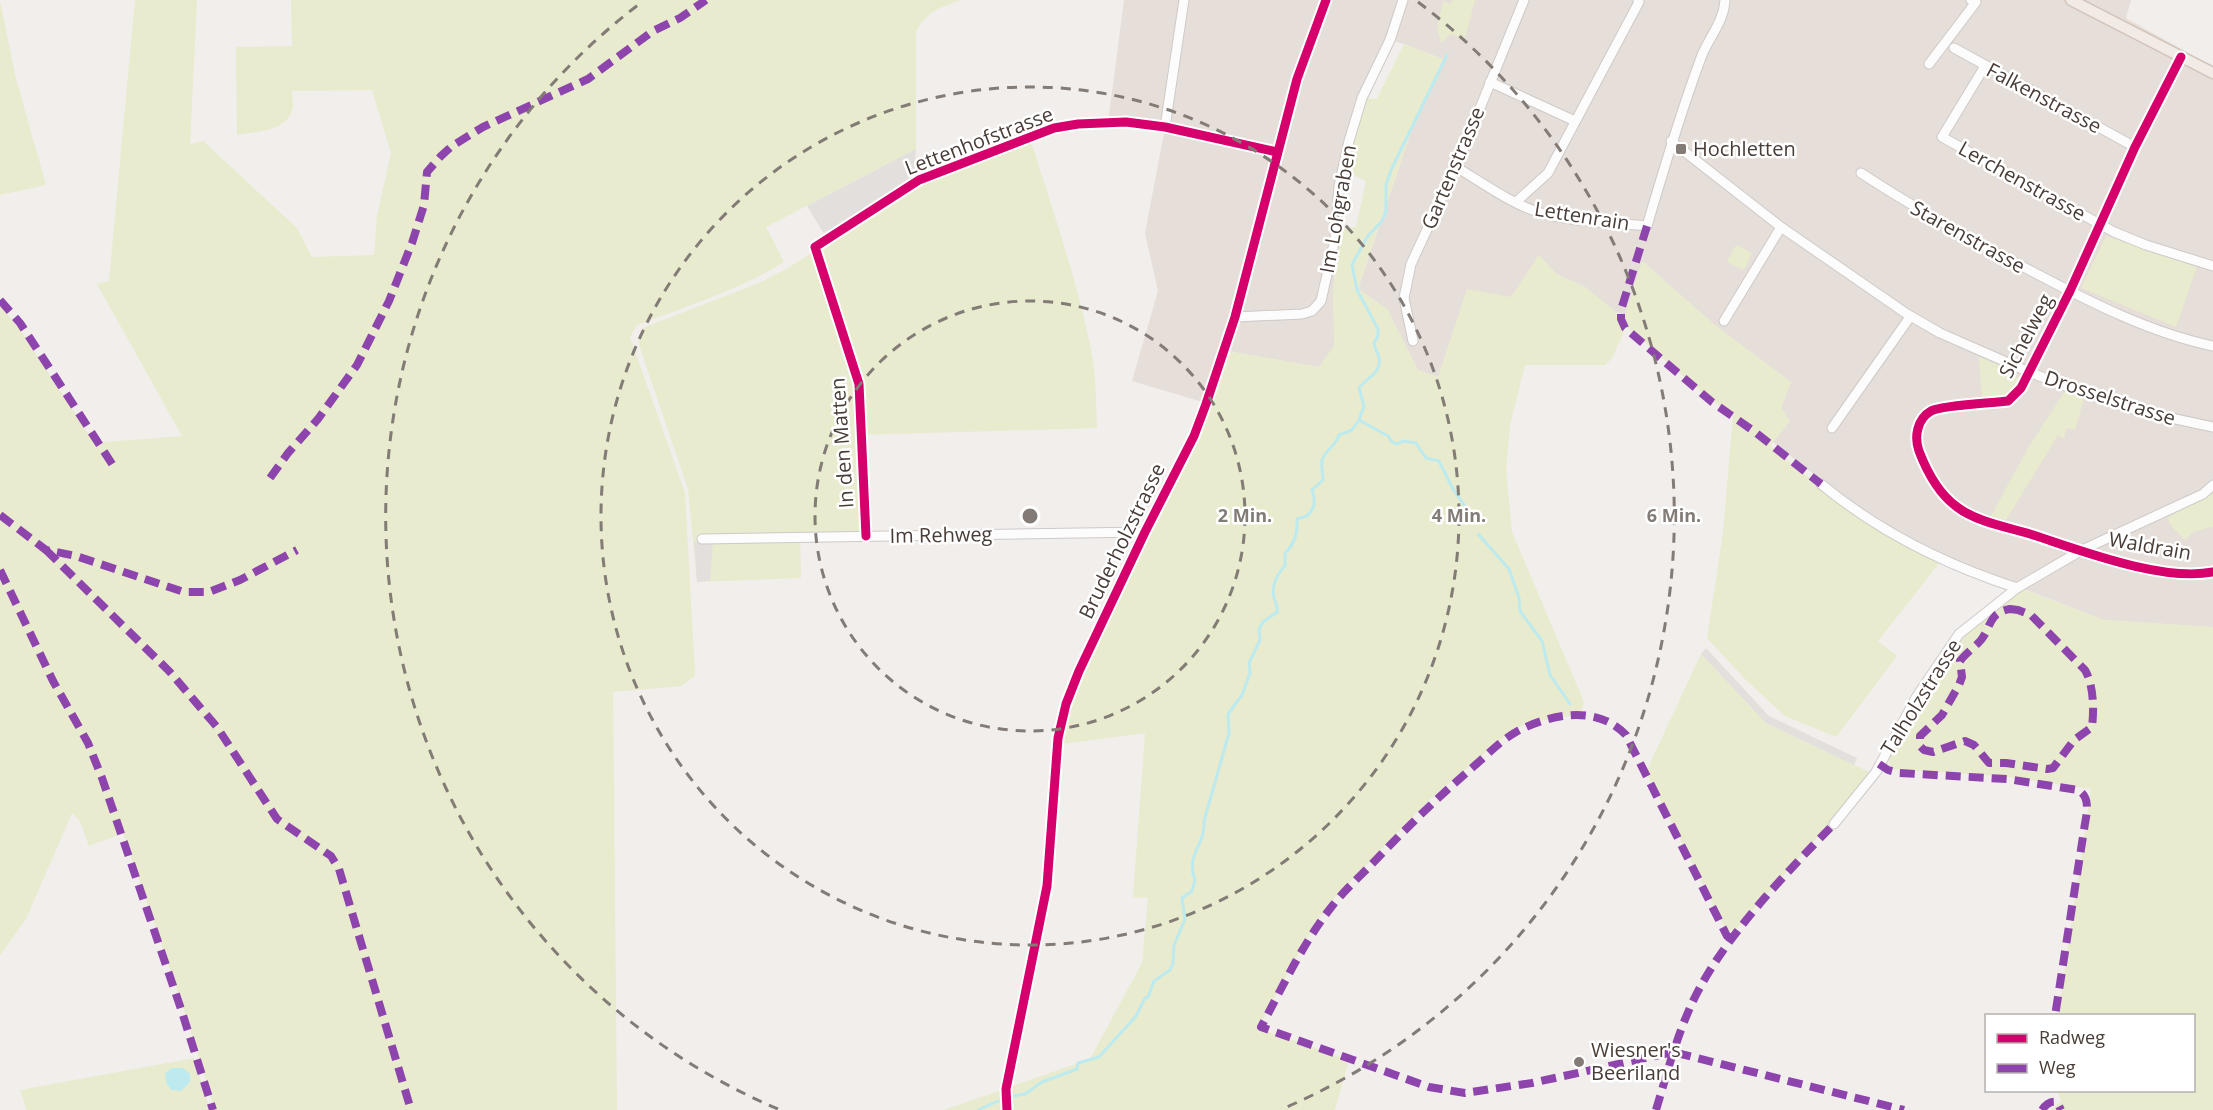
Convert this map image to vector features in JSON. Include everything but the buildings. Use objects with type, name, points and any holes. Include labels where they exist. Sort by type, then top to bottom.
[{"type":"main road","points":[[2071,0],[2213,73]]},
{"type":"street","points":[[1165,127],[1184,0]]},
{"type":"street","name":"Bruderholzstrasse","points":[[1007,1110],[1006,1089],[1047,886],[1058,738],[1065,704],[1145,532],[1194,436],[1235,317],[1305,53],[1326,0]]},
{"type":"street","name":"Im Lohgraben","points":[[1235,317],[1302,314],[1312,311],[1321,301],[1335,240],[1339,186],[1349,141],[1362,98],[1390,40],[1403,0]]},
{"type":"street","name":"Gartenstrasse","points":[[1413,341],[1404,298],[1411,264],[1456,167],[1524,0]]},
{"type":"street","points":[[1516,202],[1548,173],[1611,56],[1638,0]]},
{"type":"street","points":[[1724,321],[1782,227],[1671,141],[1704,51],[1723,16],[1725,0]]},
{"type":"street","points":[[1929,64],[1973,1]]},
{"type":"street","name":"Falkenstrasse","points":[[1954,48],[2136,147]]},
{"type":"street","name":"Sichelweg","points":[[2082,550],[1985,520],[1959,508],[1944,494],[1925,466],[1917,446],[1916,434],[1923,419],[1930,411],[1941,407],[2008,401],[2021,388],[2070,291],[2136,147],[2181,57]]},
{"type":"street","name":"Lerchenstrasse","points":[[1984,66],[1942,137],[2114,232],[2146,245],[2213,266]]},
{"type":"street","points":[[1490,82],[1575,121]]},
{"type":"street","name":"Lettenhofstrasse","points":[[815,247],[918,180],[1054,128],[1078,124],[1126,122],[1165,127],[1277,152]]},
{"type":"street","name":"Lettenrain","points":[[1456,167],[1516,202],[1542,213],[1590,221],[1647,226],[1671,141]]},
{"type":"street","name":"Starenstrasse","points":[[1861,173],[1964,236],[2070,291],[2135,321],[2213,346]]},
{"type":"street","name":"Drosselstrasse","points":[[1782,227],[1911,317],[1940,333],[2029,372],[2139,411],[2213,427]]},
{"type":"street","name":"In den Matten","points":[[815,247],[859,384],[866,536]]},
{"type":"street","points":[[1832,428],[1911,317]]},
{"type":"street","points":[[1821,484],[1874,524],[1935,555],[1987,578],[2017,588]]},
{"type":"street","name":"Talholzstrasse","points":[[1834,824],[1876,772],[1917,696],[1959,634],[2017,588],[2082,550],[2203,494],[2213,485]]},
{"type":"street","name":"Im Rehweg","points":[[702,539],[1145,532]]},
{"type":"street","name":"Waldrain","points":[[2082,550],[2133,565],[2171,572],[2213,572]]},
{"type":"shaded area","points":[[1124,0],[2131,0],[2126,18],[2213,67],[2213,627],[2104,620],[1987,575],[1897,534],[1848,501],[1773,442],[1790,421],[1781,408],[1791,382],[1716,326],[1642,261],[1625,315],[1616,312],[1585,287],[1556,274],[1539,255],[1511,297],[1438,377],[1418,370],[1387,309],[1358,289],[1413,126],[1443,59],[1390,40],[1362,98],[1339,186],[1340,229],[1333,291],[1335,346],[1319,367],[1227,351],[1209,404],[1132,381],[1158,291],[1145,233],[1165,128],[1108,123]]},
{"type":"shaded area","points":[[916,149],[914,180],[826,237],[807,206]]},
{"type":"shaded area","points":[[713,541],[710,581],[697,582],[694,542]]},
{"type":"shaded area","points":[[1706,648],[1769,716],[1857,758],[1854,765],[1766,723],[1701,654]]},
{"type":"green space","points":[[135,0],[197,0],[190,144],[203,141],[297,228],[312,257],[374,255],[377,216],[391,153],[372,90],[292,91],[293,106],[291,115],[286,121],[271,129],[237,135],[236,47],[292,46],[291,0],[960,0],[929,15],[916,32],[916,149],[766,227],[784,262],[731,289],[637,325],[630,337],[685,493],[695,675],[682,686],[613,692],[617,1110],[215,1110],[184,1010],[123,833],[89,846],[80,821],[72,813],[26,919],[0,955],[0,306],[19,328],[94,443],[182,436],[97,284],[109,281]]},
{"type":"green space","points":[[1453,0],[1475,0],[1465,38],[1450,34],[1441,43],[1437,27],[1443,1],[1450,4]]},
{"type":"green space","points":[[0,1],[16,79],[46,185],[0,195]]},
{"type":"green space","points":[[1404,44],[1443,59],[1413,126],[1358,289],[1387,309],[1418,370],[1438,377],[1467,289],[1511,297],[1539,255],[1556,274],[1585,287],[1616,312],[1624,332],[1612,358],[1605,365],[1525,365],[1510,425],[1506,470],[1512,532],[1584,702],[1581,714],[1528,723],[1511,731],[1429,800],[1337,895],[1316,922],[1258,1028],[1349,1060],[1335,1110],[944,1110],[1090,1059],[1142,963],[1148,898],[1133,897],[1145,733],[1062,744],[1072,696],[1103,623],[1138,555],[1227,351],[1319,367],[1334,346],[1333,291],[1340,229],[1356,227],[1366,181],[1342,170],[1362,98],[1377,99]]},
{"type":"green space","points":[[1031,141],[1064,244],[1085,323],[1094,369],[1097,428],[859,435],[863,532],[800,533],[801,578],[697,582],[688,489],[639,345],[639,336],[643,328],[759,283],[788,268],[918,184]]},
{"type":"green space","points":[[2106,236],[2197,267],[2176,327],[2081,288]]},
{"type":"green space","points":[[1736,245],[1752,253],[1744,270],[1727,262]]},
{"type":"green space","points":[[1642,261],[1716,326],[1791,382],[1781,408],[1790,421],[1770,446],[1857,516],[1940,562],[1878,641],[1897,656],[1836,737],[1785,716],[1745,679],[1707,638],[1723,533],[1733,416],[1628,328],[1625,315]]},
{"type":"green space","points":[[1979,357],[2014,371],[2019,382],[2004,396],[1982,400]]},
{"type":"green space","points":[[2065,391],[2084,399],[2075,430],[2066,428],[2064,439],[2058,435],[2006,520],[1991,516],[2028,448]]},
{"type":"green space","points":[[2213,492],[2213,527],[2195,531],[2185,540],[2167,518]]},
{"type":"green space","points":[[2022,589],[2104,620],[2213,627],[2213,1110],[2051,1110],[2061,1101],[2058,1092],[2195,1092],[2195,1014],[2058,1014],[2091,789],[2001,776],[1891,769],[1888,758],[1934,676],[1971,628]]},
{"type":"green space","points":[[1701,654],[1766,723],[1871,773],[1736,929],[1730,931],[1724,926],[1646,772]]},
{"type":"green space","points":[[194,1058],[210,1110],[27,1110],[20,1090]]},
{"type":"water","points":[[172,1068],[183,1068],[190,1074],[190,1082],[181,1091],[171,1090],[166,1082],[165,1073]]},
{"type":"waterway","points":[[1013,1096],[1025,1094],[1042,1082],[1077,1069],[1078,1063],[1099,1057],[1136,1016],[1145,998],[1148,997],[1154,981],[1170,970],[1173,963],[1174,945],[1185,919],[1182,898],[1192,891],[1195,880],[1192,863],[1204,829],[1204,821],[1229,733],[1228,714],[1242,695],[1250,673],[1249,663],[1260,640],[1259,629],[1263,622],[1277,612],[1273,594],[1274,585],[1277,576],[1285,566],[1285,553],[1295,538],[1297,519],[1307,516],[1312,510],[1314,501],[1312,490],[1323,480],[1323,457],[1339,435],[1352,430],[1359,420],[1364,406],[1359,388],[1378,368],[1379,356],[1374,343],[1378,336],[1378,329],[1357,290],[1352,265],[1367,237],[1382,221],[1386,211],[1386,185],[1391,170],[1447,55]]},
{"type":"waterway","points":[[1359,420],[1388,436],[1396,444],[1404,441],[1416,443],[1426,458],[1439,461],[1453,489],[1467,509]]},
{"type":"waterway","points":[[1478,534],[1509,569],[1519,598],[1520,611],[1542,641],[1550,675],[1570,704]]},
{"type":"waterway","points":[[978,1110],[998,1101]]},
{"type":"marked path","points":[[270,478],[288,453],[318,419],[357,365],[389,301],[412,243],[424,205],[427,172],[441,156],[452,146],[483,127],[588,79],[653,31],[680,18],[706,0]]},
{"type":"marked path","points":[[1647,226],[1621,310],[1621,319],[1625,328],[1712,402],[1755,432],[1821,484]]},
{"type":"marked path","points":[[0,300],[20,323],[116,470]]},
{"type":"marked path","points":[[0,515],[46,550],[76,556],[184,592],[209,592],[240,580],[297,550]]},
{"type":"marked path","points":[[46,550],[169,671],[217,727],[277,819],[331,856],[339,869],[411,1110]]},
{"type":"marked path","points":[[0,570],[53,681],[88,743],[102,778],[213,1110]]},
{"type":"marked path","points":[[2010,609],[2031,615],[2085,670],[2093,698],[2092,727],[2074,740],[2053,768],[2047,769],[1989,763],[1974,745],[1965,741],[1933,752],[1924,750],[1920,746],[1920,736],[1942,715],[1959,685],[1962,677],[1960,661],[1985,635],[1994,617],[2010,609]]},
{"type":"marked path","points":[[1732,938],[1727,936],[1626,735],[1614,725],[1601,719],[1572,715],[1558,717],[1529,726],[1499,744],[1420,815],[1346,890],[1313,933],[1261,1027],[1429,1087],[1465,1093],[1532,1083],[1673,1052],[1904,1110]]},
{"type":"marked path","points":[[1879,764],[1899,773],[2007,779],[2078,790],[2082,793],[2087,802],[2087,813],[2055,1014]]},
{"type":"marked path","points":[[1656,1110],[1684,1022],[1701,985],[1716,960],[1753,911],[1834,824]]},
{"type":"marked path","points":[[2042,1110],[2048,1103],[2055,1102],[2061,1110]]},
{"type":"cycle path","points":[[1007,1110],[1006,1089],[1047,886],[1058,738],[1066,704],[1079,671],[1145,532],[1194,436],[1206,404],[1235,317],[1297,79],[1326,0]]},
{"type":"cycle path","points":[[2181,57],[2135,147],[2070,291],[2021,388],[2008,401],[1931,411],[1920,423],[1917,440],[1922,459],[1939,489],[1957,507],[1974,517],[2096,556],[2146,569],[2170,573],[2213,572]]},
{"type":"cycle path","points":[[866,536],[859,384],[815,247],[919,180],[1054,128],[1078,124],[1126,122],[1165,127],[1277,152]]},
{"type":"place","name":"Hochletten","points":[[1681,149]]},
{"type":"place","name":"Wiesner's Beeriland","points":[[1579,1062]]}]
